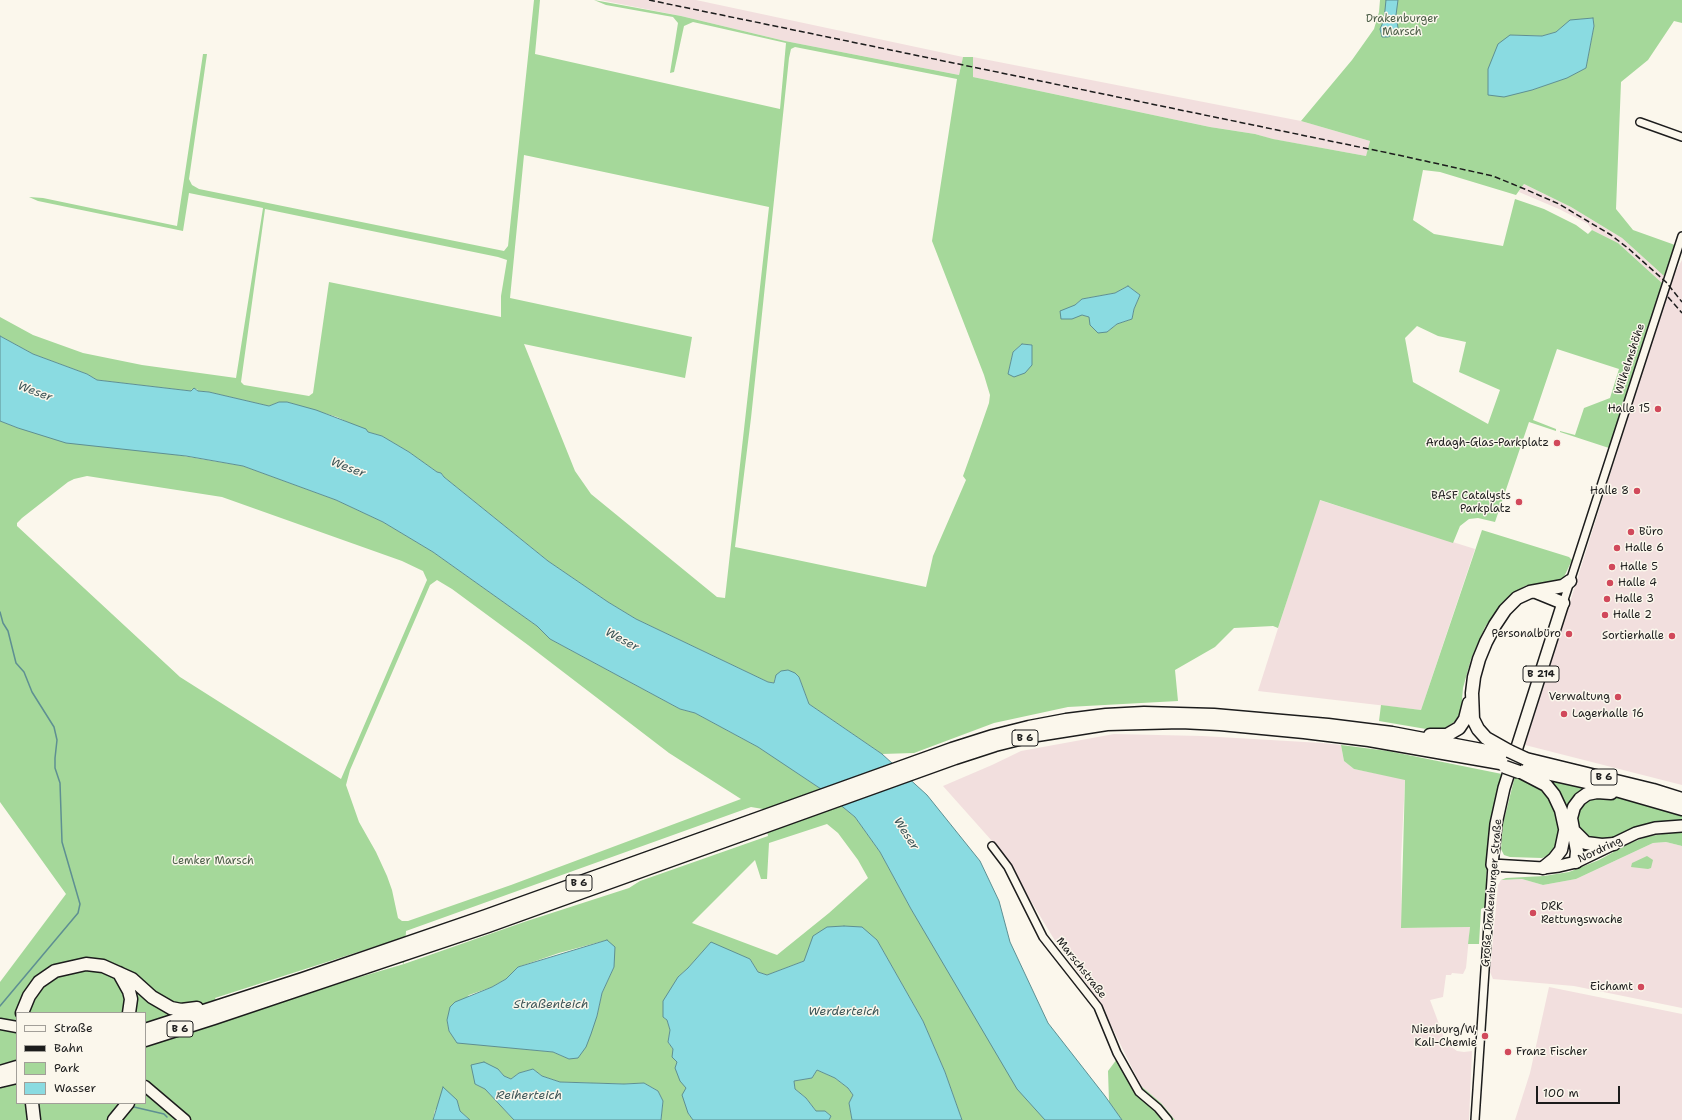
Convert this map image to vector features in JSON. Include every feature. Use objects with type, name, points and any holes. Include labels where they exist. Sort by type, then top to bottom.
[{"type":"highway","points":[[1422,741],[1447,735],[1459,728],[1465,719],[1479,659],[1495,625],[1505,610],[1517,598],[1524,594],[1556,588],[1570,581]]},
{"type":"highway","points":[[1535,591],[1563,604]]},
{"type":"highway","points":[[1472,693],[1473,719],[1478,729],[1507,759],[1521,766],[1546,785],[1554,794],[1569,831],[1586,842],[1602,845],[1614,844]]},
{"type":"highway","name":"B 6","points":[[759,824],[966,745],[1029,727],[1066,720],[1106,715],[1181,713],[1268,719],[1392,733],[1493,762],[1507,759]]},
{"type":"highway","name":"B 6","points":[[146,1030],[212,1011],[403,950],[759,824],[955,758],[995,745],[1053,732],[1107,724],[1174,722],[1220,724],[1422,741],[1507,759]]},
{"type":"highway","points":[[1507,759],[1521,766]]},
{"type":"highway","name":"B 6","points":[[1521,766],[1595,784],[1682,809]]},
{"type":"highway","name":"B 6","points":[[1521,766],[1653,790],[1682,799]]},
{"type":"highway","name":"B 6","points":[[1576,862],[1577,851],[1569,831],[1570,818],[1574,807],[1580,800],[1587,794],[1603,792],[1643,797]]},
{"type":"highway","points":[[1543,868],[1554,859],[1561,850],[1569,831]]},
{"type":"highway","name":"B 6","points":[[146,1040],[230,1003],[403,950]]},
{"type":"highway","points":[[22,1012],[29,996],[40,982],[55,971],[86,964],[103,966],[132,979],[161,1003],[171,1008],[212,1011]]},
{"type":"highway","points":[[118,972],[129,991],[131,999],[130,1012]]},
{"type":"highway","points":[[29,996],[31,1012]]},
{"type":"highway","points":[[0,1072],[16,1067]]},
{"type":"highway","points":[[0,1081],[16,1077]]},
{"type":"highway","points":[[32,1104],[34,1120]]},
{"type":"highway","points":[[114,1120],[127,1104]]},
{"type":"main road","name":"Große Drakenburger Straße","points":[[1492,865],[1496,824],[1504,788],[1563,604]]},
{"type":"main road","name":"Nordring","points":[[1492,865],[1543,868],[1576,862],[1644,831],[1682,826]]},
{"type":"street","points":[[1640,122],[1682,137]]},
{"type":"street","name":"Wilhelmshöhe","points":[[1563,604],[1682,236]]},
{"type":"street","name":"Marschstraße","points":[[992,846],[1008,867],[1043,937],[1098,1007],[1117,1053],[1139,1092],[1158,1108],[1168,1120]]},
{"type":"street","name":"Große Drakenburger Straße","points":[[1475,1120],[1492,865]]},
{"type":"street","points":[[0,1024],[16,1027]]},
{"type":"street","points":[[146,1087],[185,1120]]},
{"type":"shaded area","points":[[600,0],[696,0],[963,57],[959,75],[785,41],[681,16]]},
{"type":"shaded area","points":[[973,57],[1301,121],[1370,141],[1366,156],[1272,139],[1255,134],[1210,127],[973,77]]},
{"type":"shaded area","points":[[1524,184],[1571,207],[1622,238],[1664,276],[1662,283],[1618,243],[1592,230],[1588,224],[1559,209],[1519,192]]},
{"type":"shaded area","points":[[1682,260],[1682,785],[1525,745],[1672,278]]},
{"type":"shaded area","points":[[1319,500],[1475,549],[1421,710],[1258,691]]},
{"type":"shaded area","points":[[1114,734],[1202,736],[1341,745],[1344,761],[1354,769],[1405,779],[1401,860],[1402,928],[1470,927],[1466,968],[1463,974],[1452,973],[1451,975],[1446,975],[1443,997],[1430,1000],[1445,1040],[1457,1051],[1472,1051],[1469,1120],[1175,1120],[1162,1104],[1141,1086],[1099,1001],[1057,944],[1000,850],[943,786],[1021,751]]},
{"type":"shaded area","points":[[1666,842],[1682,846],[1682,1008],[1574,986],[1493,979],[1490,972],[1498,885],[1501,880],[1522,879],[1543,885],[1576,879],[1653,843]]},
{"type":"shaded area","points":[[1549,987],[1682,1014],[1682,1120],[1515,1120],[1530,1073]]},
{"type":"green space","name":"Drakenburger Marsch","points":[[534,0],[540,0],[535,54],[780,109],[786,43],[693,22],[684,26],[674,72],[670,73],[678,23],[673,17],[606,5],[594,0],[681,16],[785,41],[959,75],[963,57],[973,57],[973,77],[1210,127],[1255,134],[1273,139],[1366,156],[1370,141],[1301,121],[1352,60],[1374,29],[1379,12],[1380,0],[1682,0],[1682,23],[1674,21],[1648,60],[1621,82],[1616,209],[1633,230],[1675,245],[1664,276],[1622,238],[1571,207],[1524,184],[1516,195],[1440,172],[1423,170],[1413,220],[1434,234],[1503,246],[1515,199],[1544,209],[1576,225],[1588,234],[1592,230],[1618,243],[1662,283],[1609,448],[1560,431],[1575,435],[1584,408],[1610,398],[1619,369],[1557,349],[1533,420],[1556,429],[1556,431],[1529,422],[1495,522],[1478,518],[1469,519],[1460,526],[1453,543],[1320,500],[1278,628],[1273,626],[1234,628],[1215,647],[1175,670],[1178,701],[1068,707],[994,723],[914,753],[882,754],[809,704],[799,677],[775,678],[774,683],[768,682],[636,619],[608,602],[548,561],[441,473],[437,472],[409,452],[382,436],[368,432],[337,417],[287,402],[279,402],[269,406],[209,392],[198,391],[197,389],[192,389],[191,391],[97,380],[87,374],[33,354],[0,336],[0,317],[33,335],[83,353],[142,365],[236,378],[263,208],[189,193],[183,231],[38,201],[29,197],[43,198],[177,226],[203,54],[207,54],[189,179],[192,185],[199,189],[504,251],[508,246]],"holes":[[[1593,18],[1594,26],[1586,68],[1566,78],[1532,90],[1510,35],[1542,36],[1556,32],[1570,21]],[[795,47],[957,79],[932,241],[984,375],[990,395],[989,403],[963,476],[966,480],[933,556],[926,587],[735,547],[751,418],[791,49]],[[524,155],[769,207],[725,598],[717,597],[591,494],[575,471],[524,344],[685,378],[692,337],[510,298]],[[265,209],[507,260],[501,296],[501,317],[329,282],[313,393],[309,396],[244,385],[241,382]],[[1128,286],[1140,295],[1134,309],[1132,319],[1117,324],[1107,332],[1089,317],[1082,315],[1075,305],[1082,299],[1115,293]],[[1417,326],[1438,336],[1466,342],[1459,372],[1500,390],[1488,424],[1413,382],[1405,338]],[[1022,344],[1032,345],[1008,374],[1013,352]]]},
{"type":"green space","name":"Lemker Marsch","points":[[0,421],[18,428],[243,466],[336,500],[383,522],[433,552],[537,626],[550,639],[680,709],[695,713],[758,747],[821,789],[855,817],[880,852],[911,909],[948,970],[1045,1120],[962,1120],[945,1072],[923,1021],[877,940],[804,961],[767,975],[758,972],[750,959],[711,943],[678,977],[663,1017],[667,1020],[670,1030],[668,1042],[673,1049],[686,1088],[688,1113],[693,1120],[661,1120],[663,1101],[658,1091],[644,1083],[624,1084],[560,1082],[542,1076],[533,1069],[519,1073],[511,1079],[504,1076],[498,1069],[475,1084],[485,1089],[514,1120],[470,1120],[460,1111],[457,1100],[435,1110],[433,1120],[0,1120],[0,982],[66,894],[0,802]],"holes":[[[87,476],[222,497],[402,561],[423,571],[427,580],[341,779],[180,677],[17,526],[17,523],[22,518],[68,482]],[[437,580],[452,589],[669,753],[741,799],[511,885],[408,921],[402,921],[398,918],[392,890],[387,876],[376,852],[359,822],[346,785],[350,770],[430,585]],[[751,807],[763,809],[768,836],[640,881],[629,888],[527,921],[404,964],[406,931]],[[827,824],[838,833],[858,860],[868,878],[829,913],[777,955],[692,923],[755,860],[761,879],[767,879],[769,843]],[[607,940],[614,967],[602,993],[597,1016],[569,1059],[553,1052],[457,1042],[449,1031],[447,1020],[469,995],[492,987],[506,979],[518,967],[559,953]],[[383,944],[404,964],[224,1017],[215,998]]]},
{"type":"green space","points":[[1482,530],[1569,557],[1572,560],[1560,582],[1548,585],[1527,585],[1516,591],[1503,602],[1485,627],[1471,659],[1463,688],[1461,712],[1454,722],[1445,728],[1432,730],[1379,721],[1381,705],[1421,710]]},
{"type":"green space","points":[[1341,745],[1388,751],[1502,774],[1491,825],[1487,863],[1485,907],[1481,909],[1479,944],[1468,944],[1470,927],[1401,928],[1405,780],[1354,769],[1344,761]]},
{"type":"green space","points":[[1515,776],[1522,778],[1549,793],[1557,807],[1561,842],[1552,854],[1542,858],[1510,857],[1504,855],[1501,849],[1503,824]]},
{"type":"green space","points":[[1544,778],[1591,790],[1568,819]]},
{"type":"green space","points":[[1612,795],[1682,816],[1682,823],[1598,843],[1578,834],[1576,808],[1582,800]]},
{"type":"green space","points":[[1668,833],[1682,833],[1682,846],[1666,842],[1653,843],[1576,879],[1543,885],[1522,879],[1501,880],[1506,878],[1544,876],[1569,872],[1599,860],[1628,844],[1646,837]]},
{"type":"green space","points":[[1647,856],[1653,860],[1651,868],[1631,867],[1632,863]]},
{"type":"green space","points":[[1120,1055],[1141,1086],[1161,1103],[1175,1120],[1122,1120],[1109,1102],[1108,1071]]},
{"type":"green space","points":[[817,1070],[835,1078],[848,1088],[853,1095],[849,1103],[852,1120],[829,1120],[831,1116],[825,1111],[816,1111],[806,1098],[795,1089],[794,1081],[812,1078]]},
{"type":"water","points":[[1386,0],[1398,0],[1396,15],[1398,28],[1394,34],[1388,37],[1382,37],[1380,29],[1384,20]]},
{"type":"water","points":[[1593,18],[1594,26],[1586,68],[1567,78],[1532,90],[1504,97],[1488,95],[1488,69],[1498,44],[1510,35],[1542,36],[1556,32],[1570,20]]},
{"type":"water","points":[[1128,286],[1140,295],[1134,309],[1132,319],[1117,324],[1107,332],[1098,333],[1090,325],[1089,317],[1082,315],[1072,319],[1061,319],[1060,311],[1075,305],[1082,299],[1115,293]]},
{"type":"water","name":"Weser","points":[[0,336],[33,354],[87,374],[97,380],[191,391],[194,388],[198,391],[209,392],[269,406],[279,402],[287,402],[316,410],[366,429],[368,432],[382,436],[409,452],[437,472],[441,473],[548,561],[608,602],[636,619],[768,682],[774,683],[776,675],[781,671],[788,670],[795,673],[799,677],[809,704],[882,754],[927,795],[980,861],[999,901],[1010,942],[1048,1023],[1122,1120],[1045,1120],[1017,1089],[911,909],[880,852],[855,817],[821,789],[758,747],[695,713],[680,709],[550,639],[537,626],[433,552],[383,522],[336,500],[243,466],[186,456],[66,443],[0,421]]},
{"type":"water","points":[[1022,344],[1032,345],[1032,365],[1025,373],[1014,377],[1008,374],[1013,352]]},
{"type":"water","name":"Werderteich","points":[[827,927],[862,927],[877,940],[923,1021],[945,1072],[962,1120],[852,1120],[849,1103],[853,1095],[848,1088],[835,1078],[817,1070],[812,1078],[794,1081],[795,1089],[806,1098],[816,1111],[825,1111],[831,1116],[829,1120],[693,1120],[688,1113],[682,1095],[686,1088],[680,1081],[675,1068],[677,1062],[672,1057],[673,1049],[668,1042],[670,1030],[667,1020],[663,1017],[663,1001],[678,977],[711,942],[750,959],[758,972],[767,975],[804,961],[813,936]]},
{"type":"water","name":"Straßenteich","points":[[607,940],[615,947],[614,967],[602,993],[597,1016],[586,1047],[578,1058],[569,1059],[553,1052],[457,1043],[449,1031],[447,1020],[450,1007],[455,1002],[492,987],[506,979],[518,967]]},
{"type":"water","name":"Reiherteich","points":[[484,1062],[498,1069],[504,1076],[511,1079],[519,1073],[533,1069],[542,1076],[560,1082],[624,1084],[644,1083],[658,1091],[663,1101],[661,1120],[514,1120],[485,1089],[475,1084],[471,1065]]},
{"type":"water","points":[[443,1087],[457,1100],[460,1111],[470,1120],[433,1120]]},
{"type":"waterway","points":[[0,612],[3,623],[8,631],[16,663],[24,672],[32,692],[54,727],[57,740],[55,768],[60,783],[62,842],[80,904],[78,913],[0,1006]]},
{"type":"waterway","points":[[134,1107],[164,1114],[167,1117]]},
{"type":"railway","points":[[649,0],[1493,176],[1559,204],[1611,235],[1666,282],[1682,302]]},
{"type":"railway","points":[[1668,297],[1682,313]]},
{"type":"place","name":"Halle 15","points":[[1658,409]]},
{"type":"place","name":"Ardagh-Glas-Parkplatz","points":[[1557,443]]},
{"type":"place","name":"Halle 8","points":[[1637,491]]},
{"type":"place","name":"BASF Catalysts Parkplatz","points":[[1519,502]]},
{"type":"place","name":"Büro","points":[[1631,532]]},
{"type":"place","name":"Halle 6","points":[[1617,548]]},
{"type":"place","name":"Halle 5","points":[[1612,567]]},
{"type":"place","name":"Halle 4","points":[[1610,583]]},
{"type":"place","name":"Halle 3","points":[[1607,599]]},
{"type":"place","name":"Halle 2","points":[[1605,615]]},
{"type":"place","name":"Personalbüro","points":[[1569,634]]},
{"type":"place","name":"Sortierhalle","points":[[1672,636]]},
{"type":"place","name":"Verwaltung","points":[[1618,697]]},
{"type":"place","name":"Lagerhalle 16","points":[[1564,714]]},
{"type":"place","name":"DRK Rettungswache","points":[[1533,913]]},
{"type":"place","name":"Eichamt","points":[[1641,987]]},
{"type":"place","name":"Nienburg/W, Kali-Chemie","points":[[1485,1036]]},
{"type":"place","name":"Franz Fischer","points":[[1508,1052]]}]
